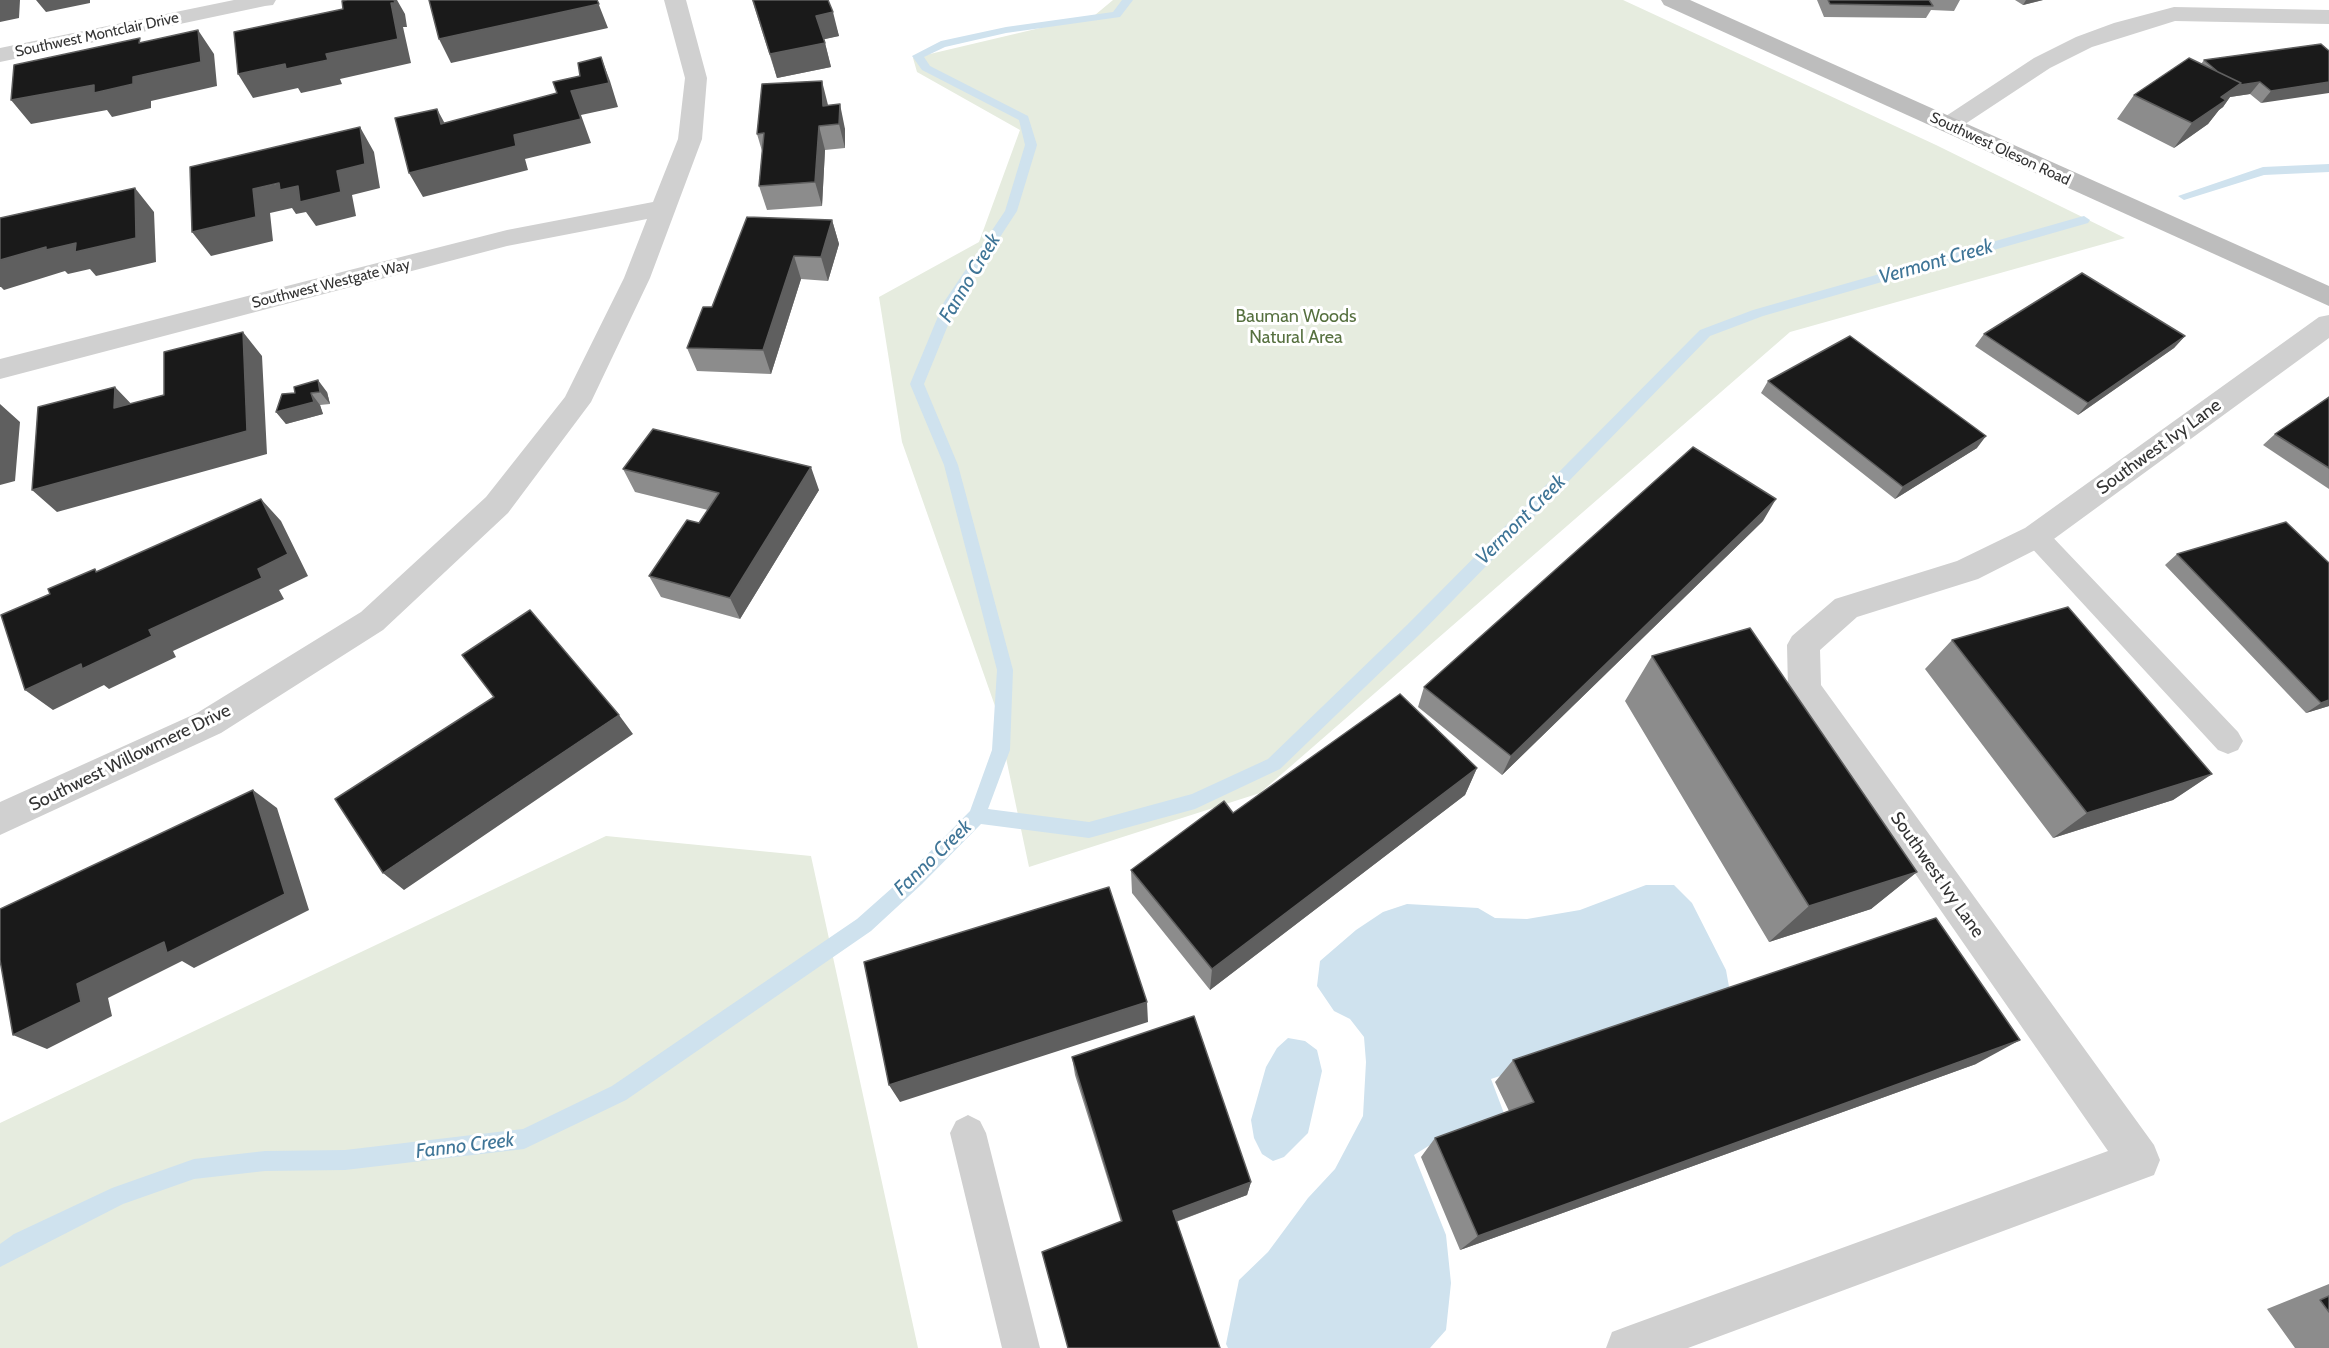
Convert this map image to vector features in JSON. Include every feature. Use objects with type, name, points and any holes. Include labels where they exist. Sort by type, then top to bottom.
[{"type":"main road","name":"Southwest Oleson Road","points":[[1672,0],[2329,297]]},
{"type":"street","name":"Southwest Montclair Drive","points":[[0,55],[265,0]]},
{"type":"street","name":"Southwest Willowmere Drive","points":[[0,819],[210,723],[380,614],[497,505],[577,402],[638,278],[690,139],[696,78],[675,0]]},
{"type":"street","points":[[1948,125],[2042,63],[2084,42],[2168,7],[2329,17]]},
{"type":"street","name":"Southwest Westgate Way","points":[[0,369],[507,238],[664,208]]},
{"type":"street","name":"Southwest Ivy Lane","points":[[1628,1348],[2139,1160],[1805,688],[1803,645],[1846,608],[1966,570],[2036,536],[2329,324]]},
{"type":"lane","points":[[2036,536],[2228,741]]},
{"type":"lane","points":[[968,1133],[1021,1348]]},
{"type":"green space","name":"Bauman Woods Natural Area","points":[[1113,0],[1623,0],[1936,145],[2125,238],[1790,332],[1260,793],[1029,867],[995,706],[902,442],[879,297],[979,242],[1020,130],[917,72],[913,58],[1095,15]]},
{"type":"green space","points":[[606,836],[811,856],[918,1348],[0,1348],[0,1123]]},
{"type":"water","points":[[1646,885],[1674,885],[1692,903],[1726,970],[1731,998],[1491,1079],[1505,1116],[1438,1140],[1414,1155],[1446,1235],[1451,1283],[1446,1330],[1430,1348],[1228,1348],[1226,1344],[1239,1280],[1268,1252],[1308,1198],[1335,1169],[1363,1116],[1366,1062],[1364,1037],[1350,1019],[1334,1011],[1317,986],[1320,961],[1356,930],[1383,912],[1407,904],[1478,908],[1495,918],[1527,919],[1580,910]]},
{"type":"water","points":[[1288,1038],[1305,1041],[1317,1050],[1322,1071],[1308,1133],[1284,1157],[1273,1161],[1262,1154],[1254,1138],[1251,1120],[1266,1067],[1277,1048]]},
{"type":"building","points":[[394,0],[395,3],[391,3],[398,39],[326,54],[328,60],[286,69],[285,64],[238,74],[234,32],[343,9],[342,1]]},
{"type":"building","points":[[429,0],[597,0],[599,4],[439,39]]},
{"type":"building","points":[[753,0],[828,0],[833,12],[816,16],[825,43],[770,54]]},
{"type":"building","points":[[1828,0],[1929,0],[1933,6],[1830,4]]},
{"type":"building","points":[[198,30],[201,62],[133,77],[133,84],[94,93],[94,85],[11,100],[14,65],[140,38],[139,43]]},
{"type":"building","points":[[2321,44],[2329,51],[2329,82],[2271,91],[2260,82],[2240,85],[2241,83],[2218,72],[2204,60]]},
{"type":"building","points":[[601,57],[609,83],[571,91],[581,119],[514,135],[516,146],[409,173],[395,118],[437,109],[441,124],[557,93],[553,82],[580,76],[578,63]]},
{"type":"building","points":[[2189,58],[2241,83],[2221,97],[2226,100],[2192,123],[2134,95]]},
{"type":"building","points":[[822,81],[823,106],[840,104],[839,124],[819,126],[815,182],[759,186],[764,133],[757,134],[762,84]]},
{"type":"building","points":[[360,127],[365,164],[337,171],[341,192],[300,202],[298,186],[280,190],[279,183],[253,189],[256,217],[192,232],[190,167]]},
{"type":"building","points":[[135,188],[136,238],[75,252],[76,243],[46,250],[46,247],[0,260],[0,218]]},
{"type":"building","points":[[747,217],[832,220],[821,257],[794,256],[763,350],[687,348],[703,307],[712,307]]},
{"type":"building","points":[[2082,273],[2185,336],[2088,403],[1984,334]]},
{"type":"building","points":[[243,332],[247,431],[32,490],[38,407],[115,387],[114,408],[164,395],[164,352]]},
{"type":"building","points":[[1850,336],[1986,436],[1903,487],[1768,381]]},
{"type":"building","points":[[318,380],[320,392],[311,393],[314,402],[276,412],[282,394],[295,393],[294,387]]},
{"type":"building","points":[[2329,397],[2329,468],[2275,434]]},
{"type":"building","points":[[653,429],[811,467],[730,598],[649,576],[687,520],[699,523],[719,493],[623,469]]},
{"type":"building","points":[[1693,447],[1776,499],[1511,756],[1424,687]]},
{"type":"building","points":[[261,499],[288,554],[258,569],[262,578],[149,630],[152,636],[82,669],[81,664],[25,690],[1,615],[50,594],[48,589],[95,569],[96,572]]},
{"type":"building","points":[[2286,522],[2329,563],[2329,700],[2321,703],[2177,554]]},
{"type":"building","points":[[2068,607],[2212,774],[2087,813],[1952,640]]},
{"type":"building","points":[[530,610],[619,715],[383,873],[335,799],[494,697],[462,655]]},
{"type":"building","points":[[1750,628],[1917,872],[1809,906],[1652,656]]},
{"type":"building","points":[[1400,694],[1477,768],[1212,969],[1131,870],[1224,801],[1233,813]]},
{"type":"building","points":[[253,790],[285,894],[167,953],[164,942],[77,984],[81,1002],[13,1035],[0,960],[0,909]]},
{"type":"building","points":[[1109,887],[1147,1002],[889,1085],[864,962]]},
{"type":"building","points":[[1936,918],[2020,1040],[1478,1236],[1435,1138],[1534,1102],[1513,1060]]},
{"type":"building","points":[[1194,1016],[1251,1182],[1173,1211],[1220,1348],[1068,1348],[1042,1252],[1122,1221],[1072,1057]]},
{"type":"building","points":[[2329,1296],[2329,1312],[2320,1300]]},
{"type":"waterway","name":"Fanno Creek","points":[[977,816],[1001,750],[1005,670],[951,465],[917,384],[951,302],[1011,211],[1031,145],[1024,118],[926,68],[918,56],[941,44],[1006,30],[1116,15],[1128,0]]},
{"type":"waterway","name":"Vermont Creek","points":[[2184,196],[2263,171],[2329,168]]},
{"type":"waterway","name":"Vermont Creek","points":[[977,816],[1089,830],[1195,801],[1274,764],[1413,630],[1705,333],[1758,313],[2084,220]]},
{"type":"waterway","name":"Fanno Creek","points":[[0,1256],[22,1242],[119,1195],[194,1169],[265,1161],[345,1160],[524,1139],[619,1093],[864,925],[916,878],[977,816]]}]
